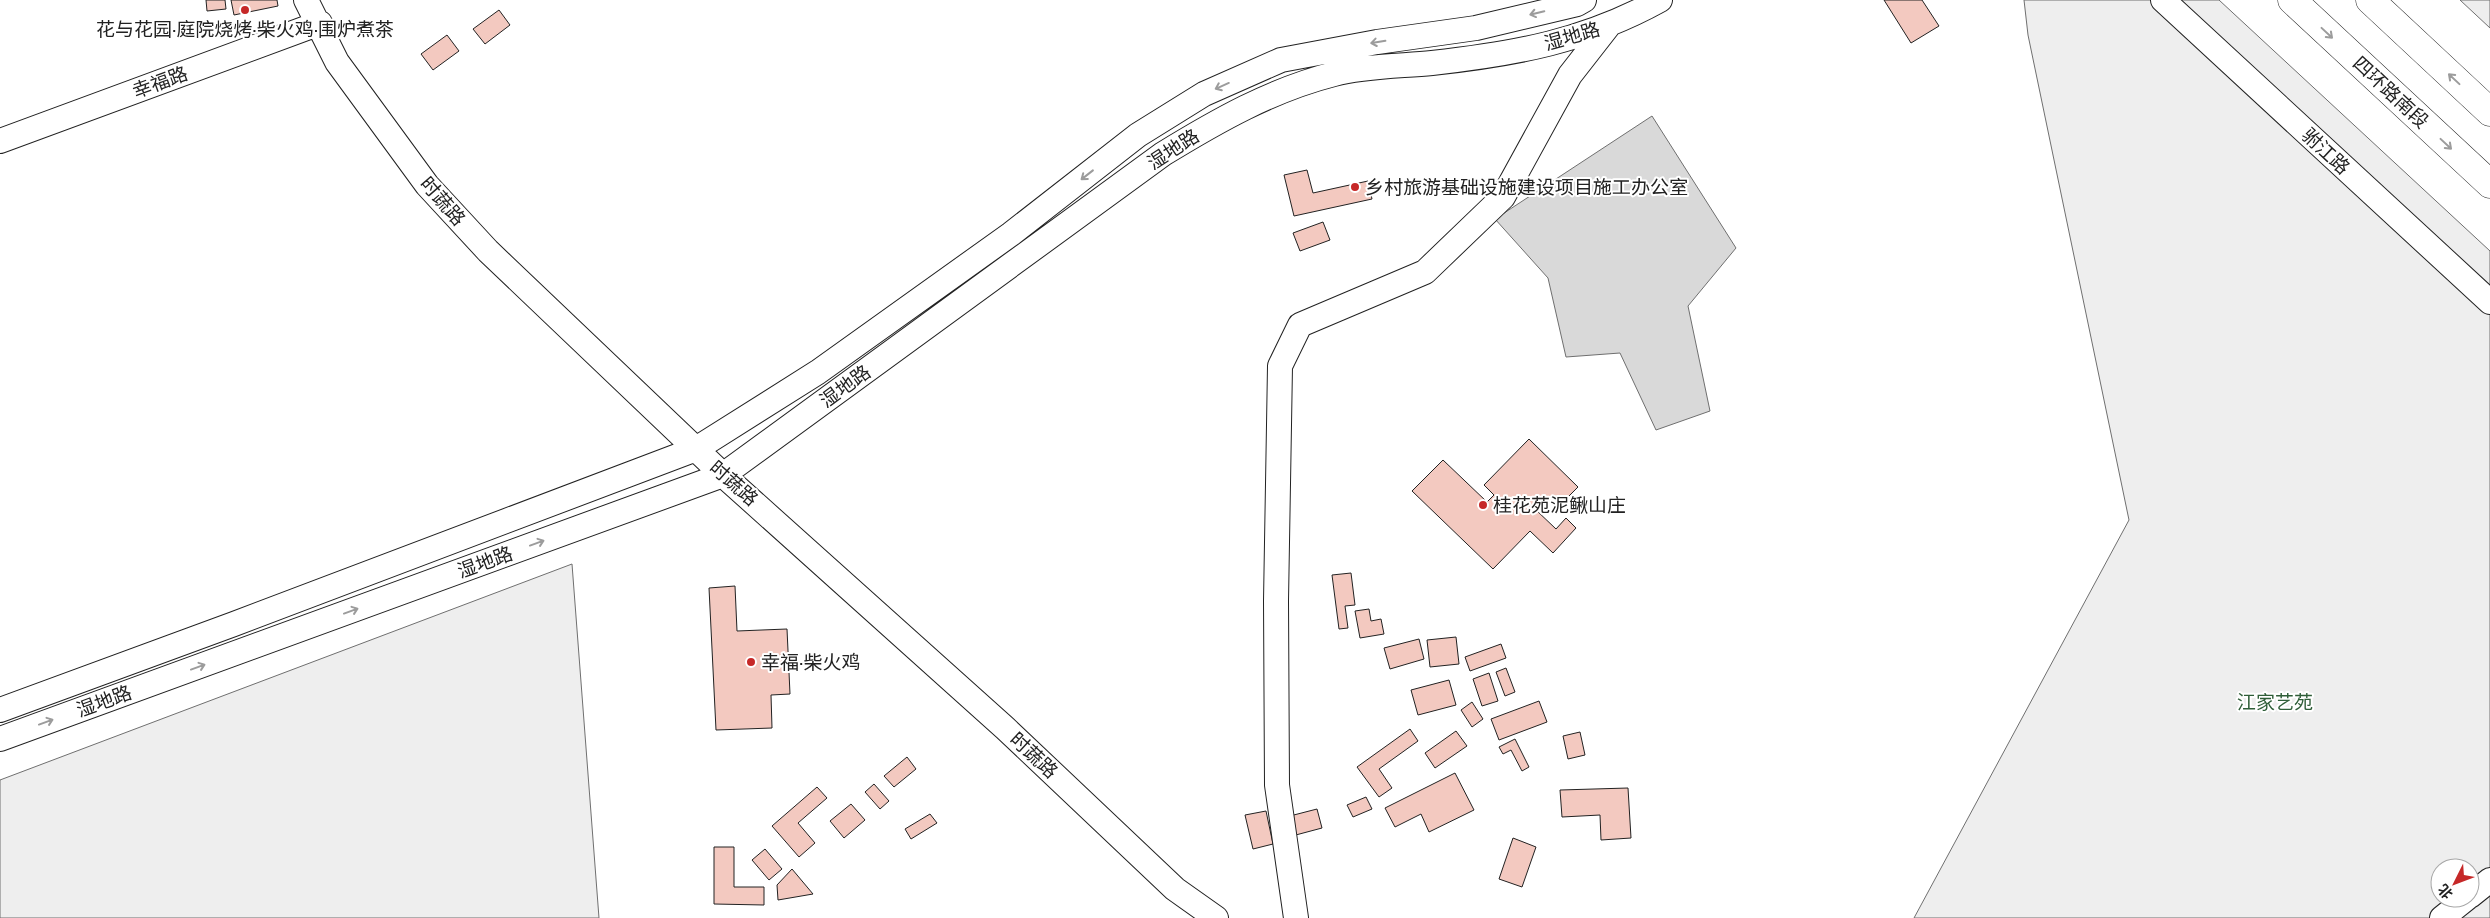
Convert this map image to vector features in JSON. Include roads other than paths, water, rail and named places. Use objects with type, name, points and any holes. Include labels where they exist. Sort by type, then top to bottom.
[{"type":"highway","name":"四环路南段","points":[[2292,0],[2490,184]]},
{"type":"highway","points":[[2370,0],[2490,112]]},
{"type":"street","name":"时蔬路","points":[[306,0],[320,23],[338,62],[427,185],[488,251],[723,475],[1005,728],[1175,889],[1216,918]]},
{"type":"street","name":"湿地路","points":[[0,710],[234,624],[696,449],[818,372],[1011,234],[1138,135],[1204,94],[1281,60],[1377,42],[1476,28],[1577,4],[1584,0]]},
{"type":"street","name":"湿地路","points":[[0,739],[723,475],[1163,154],[1219,119],[1277,91],[1335,73],[1466,59],[1562,42],[1625,20],[1660,0]]},
{"type":"street","name":"驸江路","points":[[2163,0],[2490,302]]},
{"type":"street","name":"幸福路","points":[[0,141],[320,23]]},
{"type":"street","points":[[1296,918],[1277,785],[1276,600],[1280,366],[1300,325],[1425,272],[1503,197],[1570,75],[1609,25]]},
{"type":"street","points":[[2480,888],[2490,880]]},
{"type":"street","points":[[2442,918],[2455,908]]},
{"type":"place","name":"花与花园·庭院烧烤·柴火鸡·围炉煮茶","points":[[245,10]]},
{"type":"place","name":"乡村旅游基础设施建设项目施工办公室","points":[[1355,187]]},
{"type":"place","name":"桂花苑泥鳅山庄","points":[[1483,505]]},
{"type":"place","name":"幸福·柴火鸡","points":[[751,662]]},
{"type":"park label","name":"江家艺苑","points":[[2275,702]]}]
